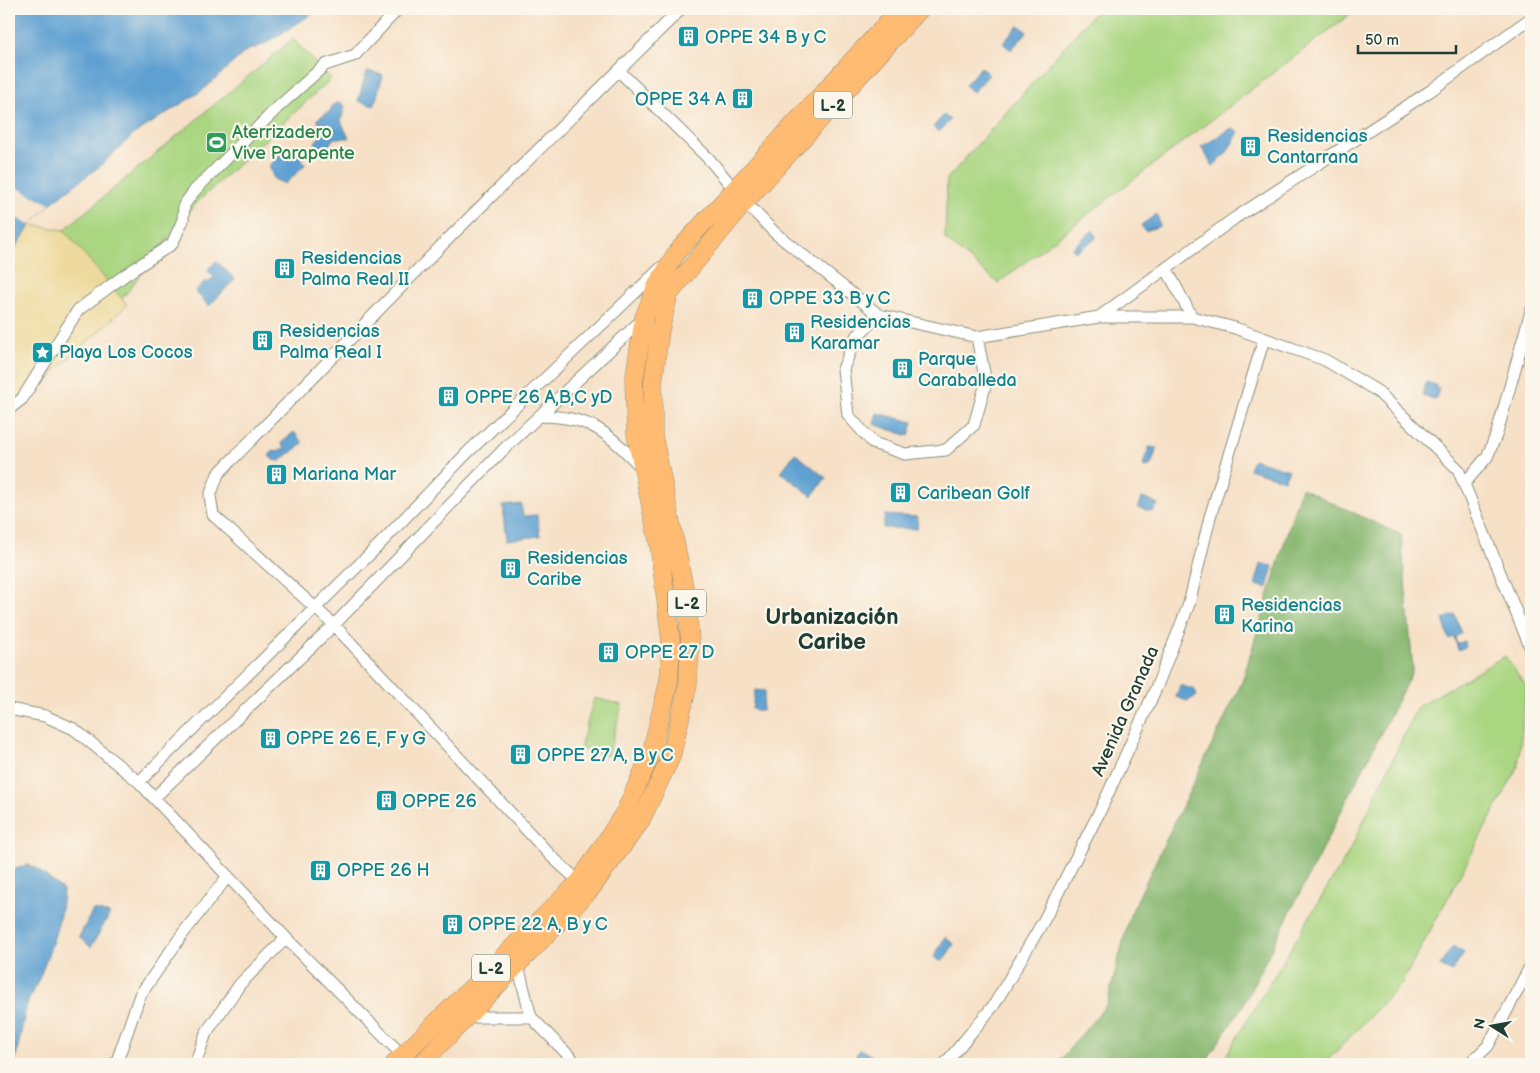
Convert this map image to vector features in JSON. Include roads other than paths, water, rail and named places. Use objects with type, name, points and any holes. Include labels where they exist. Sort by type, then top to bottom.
[{"type":"main road","name":"L-2","points":[[421,1064],[518,966],[640,822],[670,757],[688,684],[690,642],[687,601],[653,435],[653,383],[660,330],[669,294],[740,195],[900,9]]},
{"type":"main road","name":"L-2","points":[[402,1061],[584,886],[625,812],[651,754],[669,680],[671,641],[659,545],[636,434],[634,382],[644,317],[657,285],[677,252],[740,195],[920,9]]},
{"type":"street","points":[[9,409],[22,399],[78,310],[125,275],[172,244],[183,220],[184,204],[195,190],[277,108],[325,65],[355,55],[398,9]]},
{"type":"street","points":[[584,886],[551,856],[334,625],[213,516],[210,496],[218,474],[446,241],[682,9]]},
{"type":"street","points":[[1099,317],[1235,218],[1430,91],[1531,18]]},
{"type":"street","points":[[619,71],[710,159],[775,233],[879,316],[977,337],[1099,317],[1192,317],[1235,328],[1325,360],[1376,391],[1458,469],[1531,649]]},
{"type":"street","points":[[140,782],[377,547],[468,452],[677,252]]},
{"type":"street","points":[[1166,268],[1192,317]]},
{"type":"street","points":[[155,797],[334,625],[539,416],[669,294]]},
{"type":"street","points":[[1464,484],[1487,457],[1497,433],[1531,311]]},
{"type":"street","points":[[879,316],[856,337],[843,369],[848,414],[873,443],[905,454],[946,450],[974,425],[986,383],[977,337]]},
{"type":"street","name":"Avenida Granada","points":[[945,1064],[994,1005],[1044,920],[1101,809],[1157,686],[1189,604],[1210,518],[1264,339]]},
{"type":"street","points":[[539,416],[560,416],[589,423],[616,442],[643,468]]},
{"type":"street","points":[[9,709],[46,716],[74,729],[140,782],[402,1061]]},
{"type":"street","points":[[116,1064],[140,995],[184,932],[228,876]]},
{"type":"street","points":[[195,1064],[206,1033],[240,984],[286,938]]},
{"type":"street","points":[[1469,1064],[1488,1046],[1531,965]]},
{"type":"street","points":[[518,966],[531,1017],[577,1064]]},
{"type":"street","points":[[469,1017],[531,1017]]},
{"type":"water","points":[[9,9],[320,9],[263,45],[246,51],[203,90],[134,134],[101,165],[50,204],[31,225],[9,257]]},
{"type":"water","points":[[1019,25],[1027,32],[1011,50],[1003,43]]},
{"type":"water","points":[[981,67],[989,75],[973,92],[965,85]]},
{"type":"water","points":[[367,71],[383,75],[374,106],[358,101]]},
{"type":"water","points":[[339,102],[345,106],[341,121],[349,138],[334,138],[325,150],[319,150],[315,142],[323,133],[317,119],[330,111],[332,106]]},
{"type":"water","points":[[944,115],[950,120],[939,132],[933,127]]},
{"type":"water","points":[[1232,128],[1239,132],[1226,154],[1213,166],[1201,147]]},
{"type":"water","points":[[287,147],[298,151],[305,165],[285,184],[274,179],[269,166]]},
{"type":"water","points":[[1157,214],[1160,226],[1145,231],[1141,225]]},
{"type":"water","points":[[1093,230],[1096,238],[1075,252],[1072,248]]},
{"type":"water","points":[[216,261],[235,279],[209,306],[195,292],[205,281],[208,283],[214,277],[207,270]]},
{"type":"water","points":[[1426,382],[1436,385],[1435,388],[1439,389],[1436,399],[1422,396]]},
{"type":"water","points":[[877,413],[913,422],[909,436],[874,424]]},
{"type":"water","points":[[294,432],[303,443],[280,461],[273,460],[269,456],[272,452],[285,449],[281,443]]},
{"type":"water","points":[[1149,447],[1157,448],[1151,465],[1145,468],[1143,465]]},
{"type":"water","points":[[795,453],[826,478],[812,496],[781,472]]},
{"type":"water","points":[[1253,459],[1289,470],[1284,480],[1249,469]]},
{"type":"water","points":[[1142,498],[1158,504],[1153,512],[1138,508]]},
{"type":"water","points":[[521,504],[523,516],[537,515],[540,536],[507,540],[503,506]]},
{"type":"water","points":[[885,515],[918,517],[917,529],[883,528]]},
{"type":"water","points":[[1261,564],[1273,566],[1267,588],[1255,585]]},
{"type":"water","points":[[1455,615],[1462,633],[1455,637],[1457,644],[1464,641],[1465,647],[1458,650],[1454,637],[1449,639],[1443,619]]},
{"type":"water","points":[[1180,685],[1195,690],[1197,696],[1187,701],[1176,697]]},
{"type":"water","points":[[755,690],[765,691],[762,711],[752,709]]},
{"type":"water","points":[[28,865],[37,869],[63,890],[62,901],[58,924],[51,946],[39,979],[27,1004],[14,1064],[9,1064],[9,871]]},
{"type":"water","points":[[93,910],[110,914],[91,947],[79,937]]},
{"type":"water","points":[[945,937],[954,944],[942,962],[934,957]]},
{"type":"water","points":[[1453,946],[1464,953],[1452,972],[1440,966]]},
{"type":"water","points":[[860,1049],[872,1056],[865,1064],[851,1064]]},
{"type":"place","name":"OPPE 34 B y C","points":[[689,37]]},
{"type":"place","name":"OPPE 34 A","points":[[742,99]]},
{"type":"place","name":"Aterrizadero Vive Parapente","points":[[216,142]]},
{"type":"place","name":"Residencias Cantarrana","points":[[1251,146]]},
{"type":"place","name":"Residencias Palma Real II","points":[[285,268]]},
{"type":"place","name":"OPPE 33 B y C","points":[[753,298]]},
{"type":"place","name":"Residencias Karamar","points":[[794,332]]},
{"type":"place","name":"Residencias Palma Real I","points":[[263,341]]},
{"type":"place","name":"Playa Los Cocos","points":[[43,352]]},
{"type":"place","name":"Parque Caraballeda","points":[[902,369]]},
{"type":"place","name":"OPPE 26 A,B,C yD","points":[[449,397]]},
{"type":"place","name":"Mariana Mar","points":[[276,474]]},
{"type":"place","name":"Caribean Golf","points":[[901,493]]},
{"type":"place","name":"Residencias Caribe","points":[[511,568]]},
{"type":"place","name":"Residencias Karina","points":[[1225,615]]},
{"type":"place","name":"OPPE 27 D","points":[[609,652]]},
{"type":"place","name":"OPPE 26 E, F y G","points":[[270,738]]},
{"type":"place","name":"OPPE 27 A, B y C","points":[[521,755]]},
{"type":"place","name":"OPPE 26","points":[[386,801]]},
{"type":"place","name":"OPPE 26 H","points":[[321,870]]},
{"type":"place","name":"OPPE 22 A, B y C","points":[[452,924]]},
{"type":"district","name":"Urbanización Caribe","points":[[832,628]]}]
